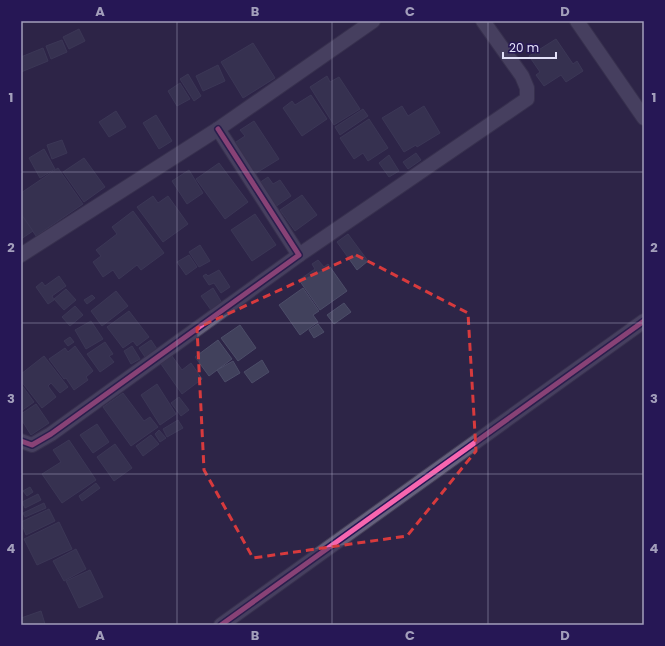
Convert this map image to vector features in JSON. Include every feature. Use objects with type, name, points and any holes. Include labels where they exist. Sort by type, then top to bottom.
[{"type":"street","points":[[21,255],[218,129],[373,21]]},
{"type":"street","points":[[21,441],[32,445],[51,434],[299,255],[527,99],[527,88],[522,76],[483,21]]},
{"type":"street","points":[[577,21],[644,118]]},
{"type":"street","points":[[218,129],[299,255]]},
{"type":"street","points":[[221,625],[644,321]]},
{"type":"highlighted area","points":[[356,255],[468,313],[476,451],[407,536],[253,558],[204,470],[197,328]]},
{"type":"building","points":[[79,29],[85,41],[69,49],[63,37]]},
{"type":"building","points":[[556,39],[573,64],[577,61],[583,71],[566,82],[561,75],[544,86],[536,75],[540,72],[529,56]]},
{"type":"building","points":[[62,40],[67,52],[51,59],[46,46]]},
{"type":"building","points":[[253,43],[275,78],[243,98],[221,62]]},
{"type":"building","points":[[43,48],[48,61],[21,72],[21,57]]},
{"type":"building","points":[[218,65],[225,81],[203,91],[196,76]]},
{"type":"building","points":[[188,74],[201,96],[194,101],[180,79]]},
{"type":"building","points":[[327,76],[330,82],[339,77],[360,109],[334,125],[310,87]]},
{"type":"building","points":[[180,83],[190,99],[177,106],[168,91]]},
{"type":"building","points":[[311,95],[327,119],[302,136],[283,108],[292,101],[295,105]]},
{"type":"building","points":[[402,106],[408,116],[424,106],[440,133],[417,147],[416,145],[404,152],[382,118]]},
{"type":"building","points":[[363,109],[368,116],[340,135],[335,127]]},
{"type":"building","points":[[116,111],[126,127],[109,137],[99,122]]},
{"type":"building","points":[[156,115],[172,141],[159,149],[143,123]]},
{"type":"building","points":[[369,119],[388,148],[368,161],[363,153],[354,159],[340,138]]},
{"type":"building","points":[[254,121],[279,159],[253,175],[233,144],[245,136],[240,130]]},
{"type":"building","points":[[62,140],[67,153],[52,159],[47,145]]},
{"type":"building","points":[[44,149],[55,169],[40,178],[29,158]]},
{"type":"building","points":[[416,153],[421,160],[408,169],[403,162]]},
{"type":"building","points":[[389,155],[399,171],[389,177],[379,163]]},
{"type":"building","points":[[84,158],[105,187],[84,202],[63,172]]},
{"type":"building","points":[[219,163],[248,202],[225,219],[196,179]]},
{"type":"building","points":[[58,168],[83,204],[36,236],[21,214],[21,193]]},
{"type":"building","points":[[189,170],[203,193],[187,204],[172,181]]},
{"type":"building","points":[[268,177],[273,184],[280,180],[291,196],[275,207],[259,183]]},
{"type":"building","points":[[302,195],[317,215],[295,231],[280,210]]},
{"type":"building","points":[[153,196],[158,203],[168,196],[188,224],[163,242],[137,207]]},
{"type":"building","points":[[133,211],[164,253],[141,270],[137,265],[119,279],[113,270],[103,277],[93,262],[101,256],[96,250],[117,234],[112,227]]},
{"type":"building","points":[[21,214],[33,231],[21,239]]},
{"type":"building","points":[[255,214],[276,245],[252,261],[231,230]]},
{"type":"building","points":[[348,234],[368,261],[357,270],[337,242]]},
{"type":"building","points":[[200,245],[210,261],[199,267],[189,252]]},
{"type":"building","points":[[189,255],[197,267],[186,275],[177,262]]},
{"type":"building","points":[[318,260],[324,267],[328,264],[347,291],[320,310],[299,280],[315,269],[312,264]]},
{"type":"building","points":[[219,270],[230,287],[221,293],[214,283],[209,285],[203,276],[206,274],[208,276]]},
{"type":"building","points":[[59,276],[66,286],[52,296],[54,300],[48,304],[36,287],[42,282],[45,286]]},
{"type":"building","points":[[213,288],[222,303],[211,310],[201,296]]},
{"type":"building","points":[[303,288],[319,311],[313,315],[318,322],[300,335],[279,305]]},
{"type":"building","points":[[66,289],[76,300],[64,310],[54,299]]},
{"type":"building","points":[[116,291],[128,306],[102,326],[91,311]]},
{"type":"building","points":[[92,295],[95,298],[87,304],[84,300]]},
{"type":"building","points":[[344,303],[351,312],[334,324],[327,315]]},
{"type":"building","points":[[75,306],[83,315],[70,326],[62,317]]},
{"type":"building","points":[[129,311],[149,337],[137,346],[133,341],[123,348],[107,327]]},
{"type":"building","points":[[91,321],[103,339],[86,349],[75,330]]},
{"type":"building","points":[[318,324],[324,332],[314,338],[309,330]]},
{"type":"building","points":[[240,325],[256,348],[238,361],[221,338]]},
{"type":"building","points":[[70,337],[74,342],[68,346],[64,341]]},
{"type":"building","points":[[151,340],[157,349],[145,357],[139,348]]},
{"type":"building","points":[[218,340],[232,359],[209,376],[195,357]]},
{"type":"building","points":[[105,342],[113,354],[109,356],[114,362],[100,372],[87,354]]},
{"type":"building","points":[[75,346],[93,371],[86,377],[88,380],[74,390],[66,378],[64,379],[49,359],[65,348],[68,352]]},
{"type":"building","points":[[132,346],[140,359],[131,364],[124,351]]},
{"type":"building","points":[[44,356],[68,387],[60,393],[51,383],[48,386],[56,397],[42,408],[21,381],[21,374]]},
{"type":"building","points":[[172,356],[182,370],[191,363],[202,379],[182,394],[161,364]]},
{"type":"building","points":[[262,360],[269,372],[252,383],[244,372]]},
{"type":"building","points":[[233,361],[240,373],[225,382],[217,370]]},
{"type":"building","points":[[21,384],[34,402],[21,411]]},
{"type":"building","points":[[157,384],[176,414],[160,425],[141,395]]},
{"type":"building","points":[[123,393],[144,421],[150,417],[158,427],[131,446],[103,407]]},
{"type":"building","points":[[179,397],[189,410],[181,416],[171,403]]},
{"type":"building","points":[[36,404],[49,423],[31,435],[21,419],[21,414]]},
{"type":"building","points":[[178,420],[183,428],[167,437],[163,429]]},
{"type":"building","points":[[97,424],[109,442],[93,453],[80,435]]},
{"type":"building","points":[[159,430],[166,438],[160,442],[155,434]]},
{"type":"building","points":[[151,435],[159,444],[143,456],[136,446]]},
{"type":"building","points":[[69,440],[96,480],[62,503],[42,474],[61,462],[53,450]]},
{"type":"building","points":[[115,444],[132,468],[114,481],[97,457]]},
{"type":"building","points":[[96,483],[100,488],[82,501],[79,496]]},
{"type":"building","points":[[30,487],[33,492],[27,496],[23,491]]},
{"type":"building","points":[[38,494],[41,500],[25,508],[22,502]]},
{"type":"building","points":[[44,503],[46,508],[25,517],[23,513]]},
{"type":"building","points":[[49,509],[55,521],[26,535],[21,522]]},
{"type":"building","points":[[59,522],[72,549],[37,565],[24,539]]},
{"type":"building","points":[[76,549],[86,569],[64,581],[53,561]]},
{"type":"building","points":[[90,570],[103,597],[79,608],[66,581]]},
{"type":"building","points":[[41,611],[45,624],[23,625],[21,618]]},
{"type":"cycle path","points":[[21,441],[32,445],[51,434],[299,255],[218,129]]},
{"type":"cycle path","points":[[221,625],[644,321]]}]
